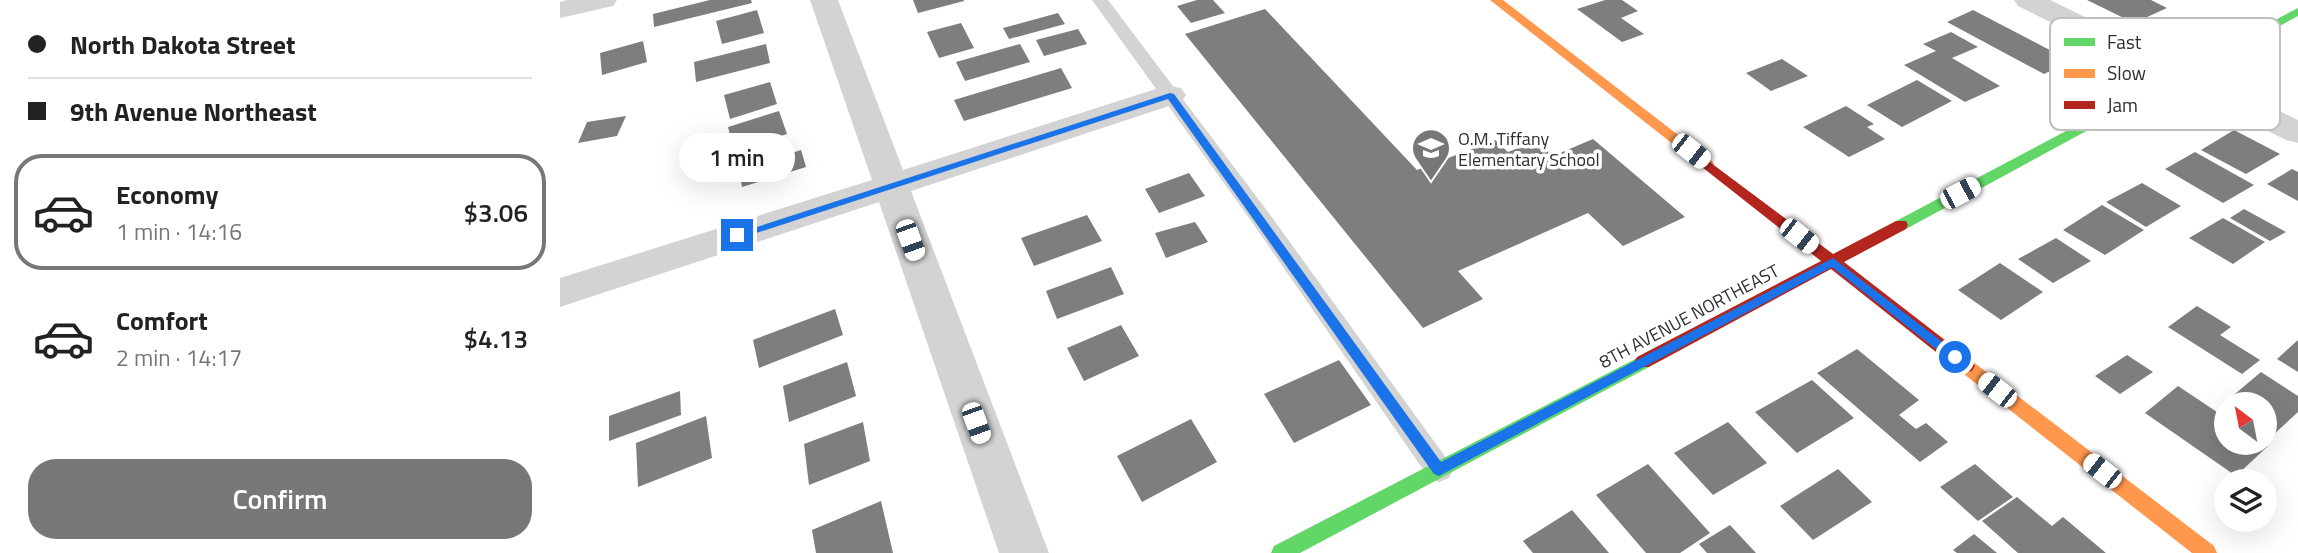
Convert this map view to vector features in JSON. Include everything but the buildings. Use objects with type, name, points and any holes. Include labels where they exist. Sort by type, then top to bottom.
[{"type":"main road","points":[[1496,0],[2207,553]]},
{"type":"main road","name":"8TH AVENUE NORTHEAST","points":[[2280,21],[2298,11]]},
{"type":"main road","name":"8TH AVENUE NORTHEAST","points":[[1281,553],[2077,130]]},
{"type":"street","points":[[560,10],[603,0]]},
{"type":"street","points":[[824,0],[1024,553]]},
{"type":"street","points":[[2028,0],[2064,18]]},
{"type":"street","points":[[560,293],[1170,96]]},
{"type":"street","points":[[2280,124],[2298,133]]},
{"type":"lane","points":[[1100,0],[1439,470]]},
{"type":"traffic: fast","points":[[2280,21],[2298,11]]},
{"type":"traffic: fast","points":[[1901,225],[2077,130]]},
{"type":"traffic: fast","points":[[1281,553],[1643,362]]},
{"type":"traffic: slow","points":[[1496,0],[1707,164]]},
{"type":"traffic: slow","points":[[1966,366],[2207,553]]},
{"type":"traffic: jam","points":[[1707,164],[1966,366]]},
{"type":"traffic: jam","points":[[1643,362],[1901,225]]},
{"type":"place","name":"O.M. Tiffany Elementary School","points":[[1431,182]]},
{"type":"route","points":[[737,235],[1170,96],[1260,217],[1439,470],[1833,262],[1955,357]]}]
